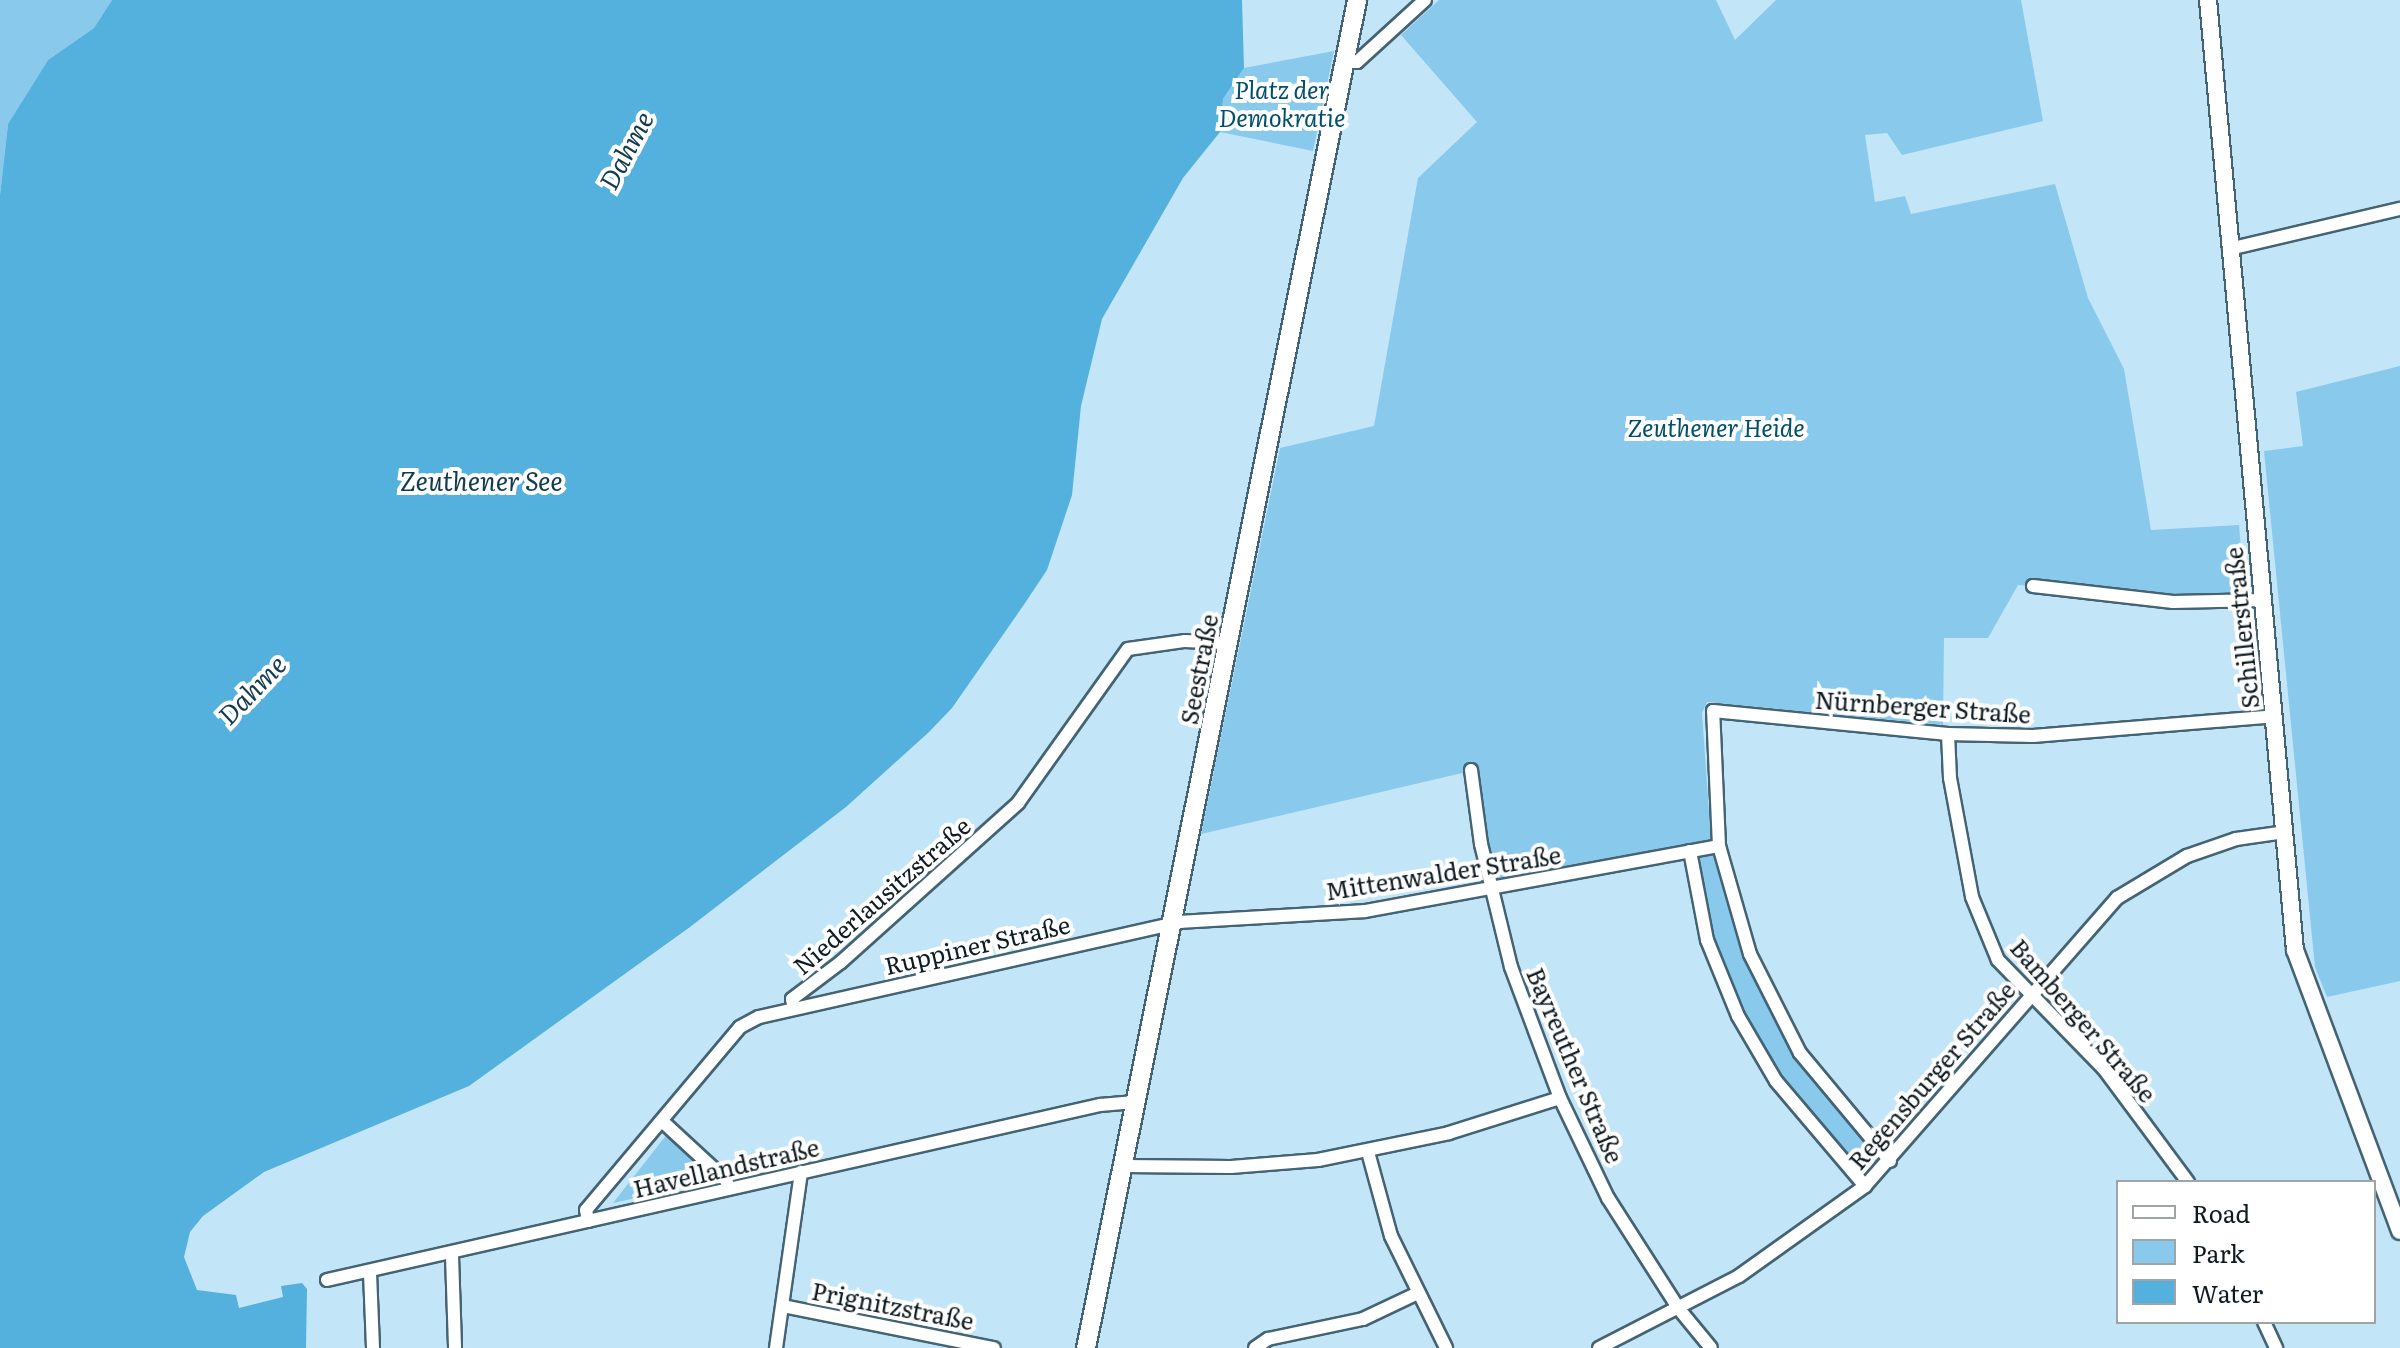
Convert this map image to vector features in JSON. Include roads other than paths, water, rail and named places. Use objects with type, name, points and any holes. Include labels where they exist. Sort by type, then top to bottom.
[{"type":"main road","name":"Seestraße","points":[[1086,1348],[1357,0]]},
{"type":"street","points":[[1345,62],[1357,62],[1425,0]]},
{"type":"street","name":"Schillerstraße","points":[[2208,0],[2295,950],[2311,1000],[2400,1231]]},
{"type":"street","points":[[2229,249],[2400,209]]},
{"type":"street","points":[[2033,586],[2180,602],[2263,600]]},
{"type":"street","name":"Niederlausitzstraße","points":[[588,1221],[586,1210],[740,1027],[794,1008],[792,999],[841,962],[1018,803],[1128,649],[1185,641],[1227,643]]},
{"type":"street","name":"Nürnberger Straße","points":[[1719,846],[1713,711],[1948,734],[2097,734],[2274,716]]},
{"type":"street","name":"Bamberger Straße","points":[[1948,734],[1950,778],[1972,897],[1998,960],[2029,997],[2104,1069],[2187,1180]]},
{"type":"street","name":"Bayreuther Straße","points":[[1471,770],[1491,887],[1513,975],[1560,1098],[1608,1198],[1679,1309],[1711,1348]]},
{"type":"street","name":"Regensburger Straße","points":[[1599,1348],[1679,1309],[1764,1259],[1865,1186],[1890,1161],[2099,916],[2144,879],[2209,848],[2285,832]]},
{"type":"street","points":[[1719,846],[1750,954],[1782,1022],[1827,1090],[1890,1161]]},
{"type":"street","name":"Mittenwalder Straße","points":[[1171,924],[1365,911],[1719,846]]},
{"type":"street","points":[[1690,851],[1707,940],[1738,1016],[1776,1081],[1865,1186]]},
{"type":"street","name":"Ruppiner Straße","points":[[794,1008],[1171,924]]},
{"type":"street","points":[[1123,1166],[1274,1165],[1368,1152],[1460,1130],[1560,1098]]},
{"type":"street","name":"Havellandstraße","points":[[327,1280],[452,1256],[729,1188],[1120,1101],[1135,1102]]},
{"type":"street","points":[[662,1121],[726,1180],[729,1188]]},
{"type":"street","points":[[1368,1152],[1391,1236],[1446,1348]]},
{"type":"street","points":[[776,1348],[801,1172]]},
{"type":"street","points":[[452,1256],[455,1348]]},
{"type":"street","points":[[370,1273],[373,1348]]},
{"type":"street","points":[[1255,1348],[1268,1339],[1363,1319],[1418,1293]]},
{"type":"street","name":"Prignitzstraße","points":[[783,1306],[994,1348]]},
{"type":"street","points":[[2265,1324],[2276,1348]]},
{"type":"water","name":"Zeuthener See","points":[[112,0],[1242,0],[1244,68],[1223,99],[1220,132],[1183,178],[1102,319],[1081,406],[1072,495],[1047,570],[1023,606],[952,708],[929,732],[846,807],[690,927],[469,1086],[264,1172],[203,1216],[190,1232],[184,1257],[197,1290],[236,1295],[239,1308],[283,1297],[281,1286],[302,1283],[307,1289],[306,1348],[0,1348],[0,195],[8,124],[48,60],[94,28]]},
{"type":"park label","name":"Platz der Demokratie","points":[[1282,103]]},
{"type":"park label","name":"Zeuthener Heide","points":[[1716,427]]},
{"type":"water label","name":"Dahme","points":[[625,150]]},
{"type":"water label","name":"Dahme","points":[[251,689]]}]
